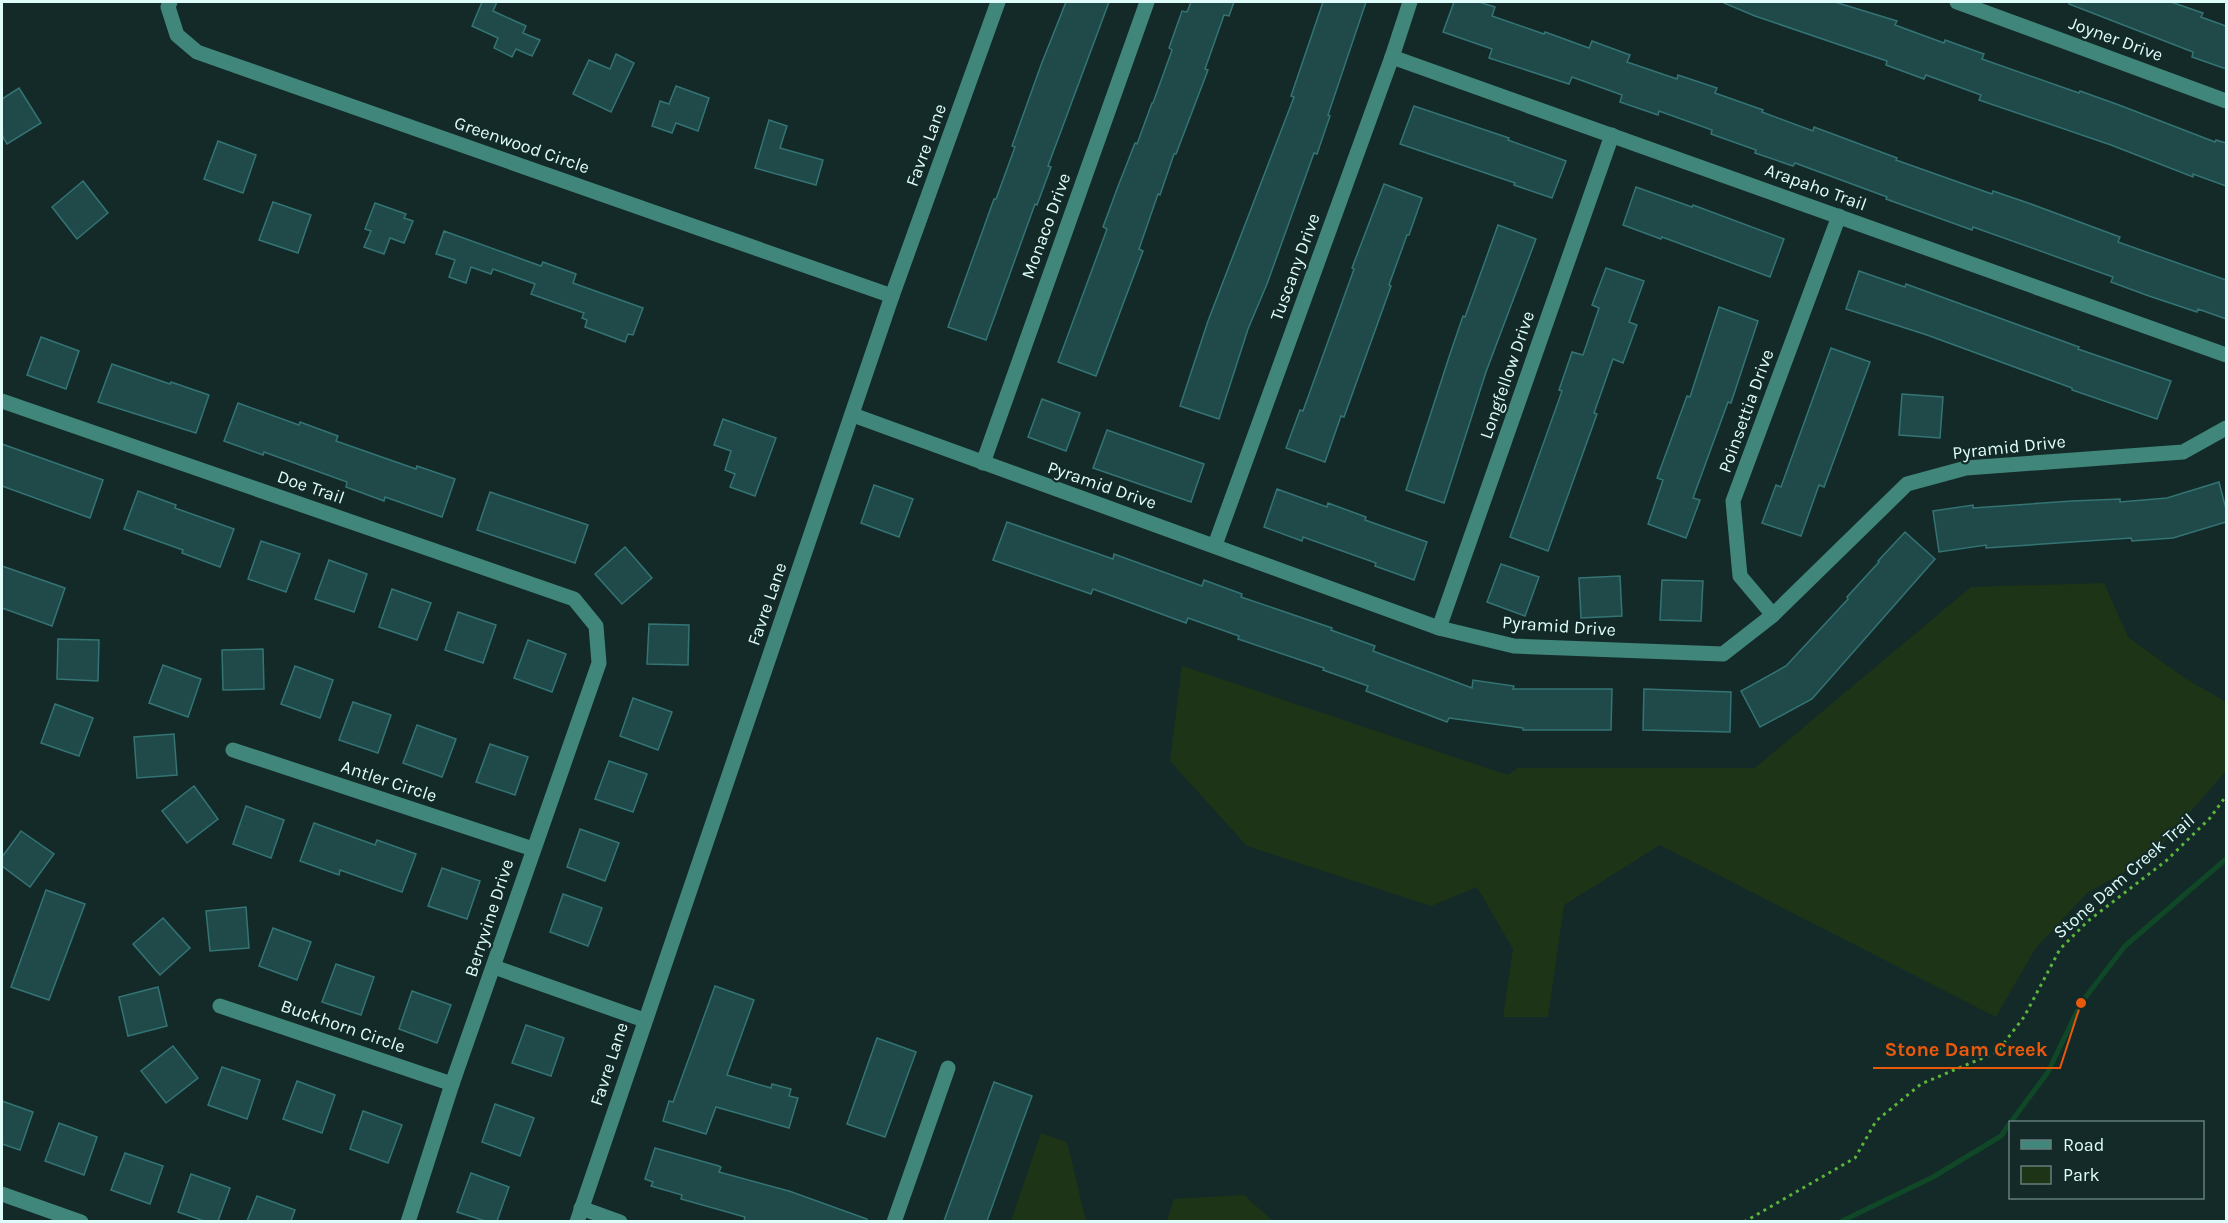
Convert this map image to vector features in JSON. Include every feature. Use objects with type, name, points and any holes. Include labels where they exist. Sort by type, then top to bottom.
[{"type":"street","name":"Greenwood Circle","points":[[170,2],[168,7],[177,35],[197,51],[892,296]]},
{"type":"street","name":"Favre Lane","points":[[579,1215],[892,296],[998,2]]},
{"type":"street","name":"Monaco Drive","points":[[982,463],[1147,2]]},
{"type":"street","name":"Tuscany Drive","points":[[1215,545],[1410,2]]},
{"type":"street","name":"Joyner Drive","points":[[1962,2],[2226,100]]},
{"type":"street","name":"Arapaho Trail","points":[[1392,57],[2226,355]]},
{"type":"street","name":"Longfellow Drive","points":[[1439,628],[1612,135]]},
{"type":"street","name":"Poinsettia Drive","points":[[1773,615],[1740,576],[1733,501],[1839,216]]},
{"type":"street","name":"Doe Trail","points":[[2,401],[574,599],[596,626]]},
{"type":"street","name":"Pyramid Drive","points":[[853,415],[1439,628],[1514,646],[1723,654],[1773,615],[1907,484],[1966,468],[2183,452],[2226,428]]},
{"type":"street","name":"Berryvine Drive","points":[[408,1221],[452,1084],[599,663],[596,626]]},
{"type":"street","name":"Antler Circle","points":[[233,750],[533,849]]},
{"type":"street","points":[[494,967],[644,1020]]},
{"type":"street","name":"Buckhorn Circle","points":[[220,1006],[452,1084]]},
{"type":"street","points":[[894,1221],[948,1068]]},
{"type":"street","points":[[2,1194],[81,1221]]},
{"type":"street","points":[[579,1215],[620,1221]]},
{"type":"path","name":"Stone Dam Creek Trail","points":[[1744,1221],[1855,1158],[1876,1121],[1921,1084],[1997,1052],[2024,1017],[2060,949],[2088,921],[2167,860],[2210,818],[2226,796]]},
{"type":"green space","points":[[2104,583],[2128,637],[2183,677],[2226,702],[2226,771],[2151,857],[2087,893],[2035,949],[1996,1017],[1660,845],[1564,905],[1548,1017],[1503,1017],[1513,949],[1477,887],[1431,906],[1247,846],[1170,761],[1182,666],[1508,775],[1517,768],[1755,768],[1971,587]]},
{"type":"green space","points":[[1041,1133],[1067,1142],[1086,1221],[1011,1221]]},
{"type":"green space","points":[[1244,1195],[1273,1221],[1167,1221],[1174,1199]]},
{"type":"building","points":[[482,2],[497,2],[493,11],[526,26],[523,33],[540,40],[532,56],[516,49],[512,57],[494,48],[498,38],[472,26]]},
{"type":"building","points":[[1066,2],[1109,2],[1048,166],[1051,167],[1037,205],[1035,204],[986,340],[948,327],[1015,147],[1012,146],[1041,65]]},
{"type":"building","points":[[1191,2],[1234,2],[1229,16],[1224,15],[1205,69],[1208,70],[1160,195],[1158,194],[1139,249],[1143,251],[1096,376],[1058,362],[1107,229],[1103,227],[1172,50],[1169,48],[1182,11],[1187,12]]},
{"type":"building","points":[[1323,2],[1366,2],[1317,154],[1314,153],[1267,284],[1248,329],[1219,419],[1180,406],[1208,321],[1294,97],[1291,96]]},
{"type":"building","points":[[1454,2],[1479,2],[1495,7],[1492,16],[1589,48],[1592,41],[1630,55],[1627,62],[1677,79],[1678,75],[1717,88],[1715,93],[1763,110],[1762,112],[1813,131],[1814,127],[1897,158],[1896,160],[1992,194],[1993,191],[2031,204],[2120,237],[2118,242],[2226,280],[2226,319],[2149,296],[2111,282],[2113,277],[1973,227],[1972,230],[1795,163],[1793,166],[1755,153],[1756,150],[1711,134],[1712,130],[1659,111],[1658,115],[1620,102],[1622,95],[1572,77],[1569,84],[1489,58],[1492,49],[1443,32]]},
{"type":"building","points":[[1724,2],[1835,2],[1897,21],[1895,25],[1944,43],[1945,40],[1984,54],[1982,59],[2079,93],[2080,91],[2215,142],[2216,140],[2226,143],[2226,186],[2193,174],[2193,177],[2111,145],[1979,100],[1981,95],[1926,75],[1924,79],[1886,65],[1887,61],[1755,16]]},
{"type":"building","points":[[2069,2],[2171,2],[2203,13],[2201,17],[2226,26],[2226,69],[2192,57],[2193,52],[2069,4]]},
{"type":"building","points":[[616,54],[634,63],[611,112],[573,94],[589,60],[610,69]]},
{"type":"building","points":[[676,86],[709,98],[698,131],[676,123],[672,133],[652,126],[660,101],[669,104]]},
{"type":"building","points":[[19,88],[41,123],[7,144],[2,135],[2,99]]},
{"type":"building","points":[[1414,106],[1509,138],[1508,140],[1566,161],[1552,198],[1400,144]]},
{"type":"building","points":[[769,120],[787,126],[780,148],[823,160],[816,185],[755,168]]},
{"type":"building","points":[[218,141],[256,155],[243,193],[204,179]]},
{"type":"building","points":[[83,181],[108,213],[77,239],[52,207]]},
{"type":"building","points":[[1384,184],[1422,198],[1389,285],[1391,286],[1344,417],[1341,416],[1325,462],[1286,448],[1300,410],[1303,411],[1354,269],[1352,268]]},
{"type":"building","points":[[1636,187],[1692,207],[1693,205],[1784,239],[1770,277],[1623,225]]},
{"type":"building","points":[[273,202],[311,215],[298,253],[259,240]]},
{"type":"building","points":[[375,203],[406,214],[404,218],[413,221],[404,243],[390,238],[384,254],[364,247],[371,231],[365,229]]},
{"type":"building","points":[[1498,225],[1536,239],[1486,372],[1444,503],[1406,490],[1463,316],[1465,317]]},
{"type":"building","points":[[444,231],[541,266],[543,262],[576,274],[573,283],[643,308],[633,335],[628,334],[625,342],[585,327],[587,320],[582,318],[584,313],[531,294],[535,284],[493,269],[491,274],[471,267],[466,283],[449,277],[455,260],[436,254]]},
{"type":"building","points":[[1606,268],[1644,281],[1629,322],[1637,325],[1623,363],[1613,359],[1594,413],[1597,414],[1548,551],[1510,537],[1562,391],[1559,390],[1572,352],[1583,355],[1599,308],[1592,305]]},
{"type":"building","points":[[1859,271],[1905,287],[1906,284],[2079,347],[2078,349],[2171,381],[2157,419],[2072,390],[2072,388],[1927,335],[1846,309]]},
{"type":"building","points":[[1719,307],[1758,321],[1731,403],[1728,402],[1693,498],[1700,500],[1686,538],[1648,524],[1663,480],[1657,478],[1687,396],[1690,397]]},
{"type":"building","points":[[41,337],[79,351],[66,389],[27,375]]},
{"type":"building","points":[[1831,348],[1870,362],[1824,487],[1819,485],[1801,536],[1762,523],[1776,485],[1781,487]]},
{"type":"building","points":[[112,364],[209,395],[196,433],[98,402]]},
{"type":"building","points":[[1902,394],[1943,397],[1940,438],[1899,435]]},
{"type":"building","points":[[1042,399],[1080,413],[1066,451],[1028,437]]},
{"type":"building","points":[[238,403],[338,436],[336,441],[416,469],[417,466],[455,479],[442,517],[385,497],[384,501],[346,487],[347,482],[264,452],[263,455],[224,441]]},
{"type":"building","points":[[723,419],[776,438],[755,496],[730,487],[735,474],[725,470],[731,451],[714,445]]},
{"type":"building","points":[[1107,430],[1204,464],[1191,502],[1093,468]]},
{"type":"building","points":[[2,444],[103,480],[90,518],[2,486]]},
{"type":"building","points":[[2219,482],[2226,509],[2226,522],[2173,538],[2132,541],[2131,538],[1986,548],[1986,545],[1939,552],[1933,511],[1973,505],[1973,508],[2072,501],[2120,499],[2120,502],[2167,498]]},
{"type":"building","points":[[874,485],[913,499],[899,537],[861,523]]},
{"type":"building","points":[[1277,489],[1327,507],[1328,503],[1366,517],[1365,520],[1427,542],[1414,580],[1375,566],[1376,563],[1303,537],[1302,541],[1264,527]]},
{"type":"building","points":[[138,491],[176,505],[175,508],[234,529],[220,567],[182,553],[183,550],[124,529]]},
{"type":"building","points":[[490,492],[588,525],[575,563],[477,530]]},
{"type":"building","points":[[1007,522],[1113,559],[1114,554],[1202,586],[1204,580],[1242,594],[1241,597],[1332,628],[1331,630],[1375,646],[1373,651],[1472,688],[1473,680],[1514,686],[1513,689],[1612,689],[1611,730],[1523,730],[1523,728],[1449,718],[1447,722],[1366,691],[1368,686],[1323,670],[1324,668],[1238,639],[1239,636],[1188,618],[1186,623],[1093,589],[1091,594],[993,560]]},
{"type":"building","points":[[1905,532],[1935,559],[1812,699],[1760,727],[1741,691],[1786,666],[1848,599],[1847,597]]},
{"type":"building","points":[[261,541],[300,554],[286,592],[248,579]]},
{"type":"building","points":[[625,547],[652,578],[622,604],[595,574]]},
{"type":"building","points":[[329,560],[367,574],[354,612],[315,599]]},
{"type":"building","points":[[1501,564],[1539,577],[1525,616],[1487,602]]},
{"type":"building","points":[[2,566],[65,588],[52,626],[2,608]]},
{"type":"building","points":[[1620,576],[1622,616],[1581,618],[1579,578]]},
{"type":"building","points":[[1662,580],[1703,581],[1701,621],[1660,620]]},
{"type":"building","points":[[392,589],[431,603],[417,640],[379,627]]},
{"type":"building","points":[[458,612],[496,625],[483,663],[445,650]]},
{"type":"building","points":[[649,624],[689,625],[688,665],[647,664]]},
{"type":"building","points":[[58,639],[99,640],[98,681],[57,679]]},
{"type":"building","points":[[528,640],[566,654],[552,692],[514,678]]},
{"type":"building","points":[[263,649],[264,689],[223,690],[222,650]]},
{"type":"building","points":[[163,665],[201,679],[188,717],[149,703]]},
{"type":"building","points":[[295,666],[333,680],[320,718],[281,704]]},
{"type":"building","points":[[1644,689],[1731,692],[1730,732],[1643,730]]},
{"type":"building","points":[[633,698],[672,712],[658,750],[620,736]]},
{"type":"building","points":[[353,702],[391,715],[378,753],[339,740]]},
{"type":"building","points":[[55,704],[93,718],[79,756],[41,743]]},
{"type":"building","points":[[417,725],[456,739],[442,777],[403,763]]},
{"type":"building","points":[[174,734],[177,775],[137,778],[134,737]]},
{"type":"building","points":[[490,744],[528,757],[515,795],[476,782]]},
{"type":"building","points":[[609,761],[647,774],[633,812],[595,799]]},
{"type":"building","points":[[194,786],[218,819],[187,843],[162,811]]},
{"type":"building","points":[[246,806],[284,820],[271,858],[233,844]]},
{"type":"building","points":[[314,823],[375,845],[377,840],[416,854],[402,892],[340,870],[339,875],[300,861]]},
{"type":"building","points":[[580,829],[619,843],[605,881],[567,867]]},
{"type":"building","points":[[21,831],[54,854],[30,887],[2,866],[2,857]]},
{"type":"building","points":[[442,868],[480,881],[467,919],[428,906]]},
{"type":"building","points":[[46,890],[85,904],[49,1000],[11,987]]},
{"type":"building","points":[[563,894],[602,908],[588,946],[550,932]]},
{"type":"building","points":[[246,907],[249,948],[210,951],[206,911]]},
{"type":"building","points":[[163,918],[190,948],[160,975],[133,944]]},
{"type":"building","points":[[273,928],[311,942],[297,980],[259,966]]},
{"type":"building","points":[[336,964],[374,977],[361,1015],[322,1002]]},
{"type":"building","points":[[715,986],[754,1000],[727,1075],[771,1088],[772,1084],[791,1089],[789,1096],[798,1098],[789,1128],[716,1107],[706,1134],[663,1121],[669,1101],[673,1102]]},
{"type":"building","points":[[158,987],[167,1026],[128,1036],[119,997]]},
{"type":"building","points":[[412,991],[451,1005],[437,1043],[399,1029]]},
{"type":"building","points":[[526,1025],[564,1038],[551,1076],[512,1063]]},
{"type":"building","points":[[877,1038],[916,1052],[885,1137],[847,1124]]},
{"type":"building","points":[[173,1046],[198,1078],[166,1103],[141,1071]]},
{"type":"building","points":[[222,1067],[260,1080],[247,1119],[208,1105]]},
{"type":"building","points":[[297,1081],[335,1095],[322,1133],[283,1119]]},
{"type":"building","points":[[994,1082],[1032,1096],[987,1221],[944,1221]]},
{"type":"building","points":[[2,1101],[33,1112],[20,1150],[2,1144]]},
{"type":"building","points":[[495,1104],[534,1118],[520,1156],[482,1142]]},
{"type":"building","points":[[363,1111],[402,1125],[388,1163],[350,1149]]},
{"type":"building","points":[[59,1123],[97,1137],[84,1175],[45,1161]]},
{"type":"building","points":[[655,1148],[719,1166],[721,1167],[719,1172],[789,1191],[867,1219],[867,1221],[744,1221],[745,1217],[681,1199],[682,1195],[651,1186],[653,1182],[645,1179]]},
{"type":"building","points":[[125,1153],[163,1166],[150,1204],[111,1190]]},
{"type":"building","points":[[471,1173],[509,1187],[497,1221],[485,1221],[457,1212]]},
{"type":"building","points":[[191,1174],[230,1188],[218,1221],[204,1221],[178,1212]]},
{"type":"building","points":[[257,1196],[295,1210],[291,1221],[247,1221]]},
{"type":"waterway","points":[[2012,1121],[2048,1072],[2081,1003],[2125,946],[2226,859]]},
{"type":"waterway","points":[[1840,1222],[1933,1177],[2001,1136],[2009,1124]]},
{"type":"place","name":"Stone Dam Creek","points":[[2081,1003]]}]
